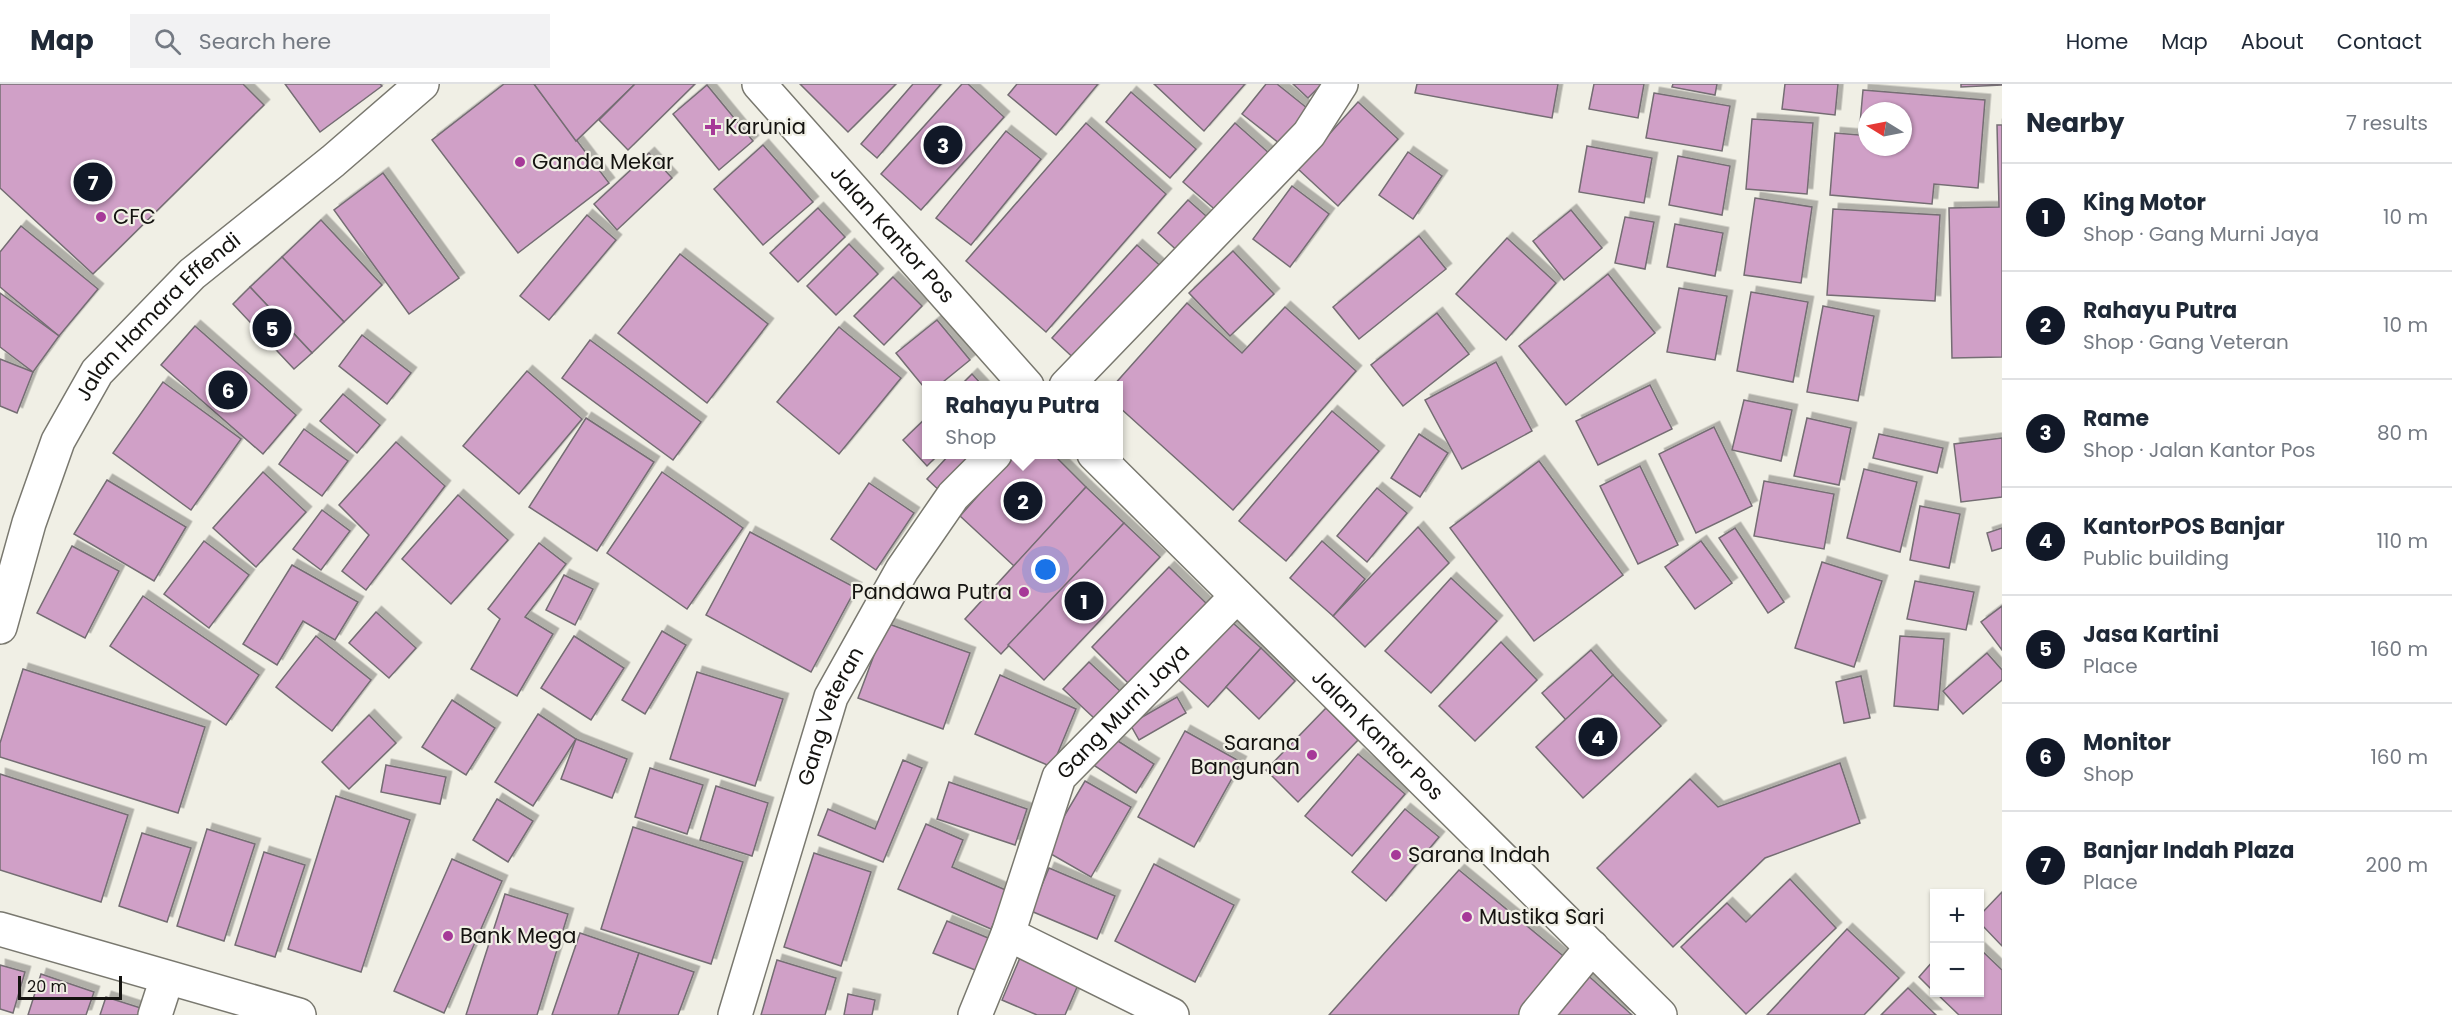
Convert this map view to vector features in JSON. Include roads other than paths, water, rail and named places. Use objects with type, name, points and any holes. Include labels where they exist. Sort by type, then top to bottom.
[{"type":"main road","name":"Jalan Hamara Effendi","points":[[0,627],[29,523],[58,441],[97,372],[192,274],[333,161],[422,84]]},
{"type":"main road","name":"Jalan Kantor Pos","points":[[759,84],[1023,381]]},
{"type":"main road","points":[[1070,381],[1309,134],[1341,84]]},
{"type":"main road","name":"Gang Veteran","points":[[735,1015],[831,697],[902,570],[953,496],[990,459]]},
{"type":"main road","name":"Jalan Kantor Pos","points":[[1099,459],[1660,1015]]},
{"type":"main road","name":"Gang Murni Jaya","points":[[975,1015],[1008,934],[1059,777],[1237,596]]},
{"type":"main road","points":[[0,929],[299,1015]]},
{"type":"main road","points":[[1008,934],[1172,1015]]},
{"type":"main road","points":[[1536,1015],[1592,947]]},
{"type":"main road","points":[[155,1015],[167,978]]},
{"type":"place","name":"Karunia","points":[[713,127]]},
{"type":"place","name":"Rame","points":[[943,145]]},
{"type":"place","name":"Ganda Mekar","points":[[520,162]]},
{"type":"place","name":"Banjar Indah Plaza","points":[[93,182]]},
{"type":"place","name":"CFC","points":[[101,217]]},
{"type":"place","name":"Jasa Kartini","points":[[272,328]]},
{"type":"place","name":"Monitor","points":[[228,390]]},
{"type":"place","name":"Rahayu Putra","points":[[1023,501]]},
{"type":"place","name":"Pandawa Putra","points":[[1024,592]]},
{"type":"place","name":"King Motor","points":[[1084,601]]},
{"type":"place","name":"KantorPOS Banjar","points":[[1598,737]]},
{"type":"place","name":"Sarana Bangunan","points":[[1312,755]]},
{"type":"place","name":"Sarana Indah","points":[[1396,855]]},
{"type":"place","name":"Mustika Sari","points":[[1467,917]]},
{"type":"place","name":"Bank Mega","points":[[448,936]]}]
